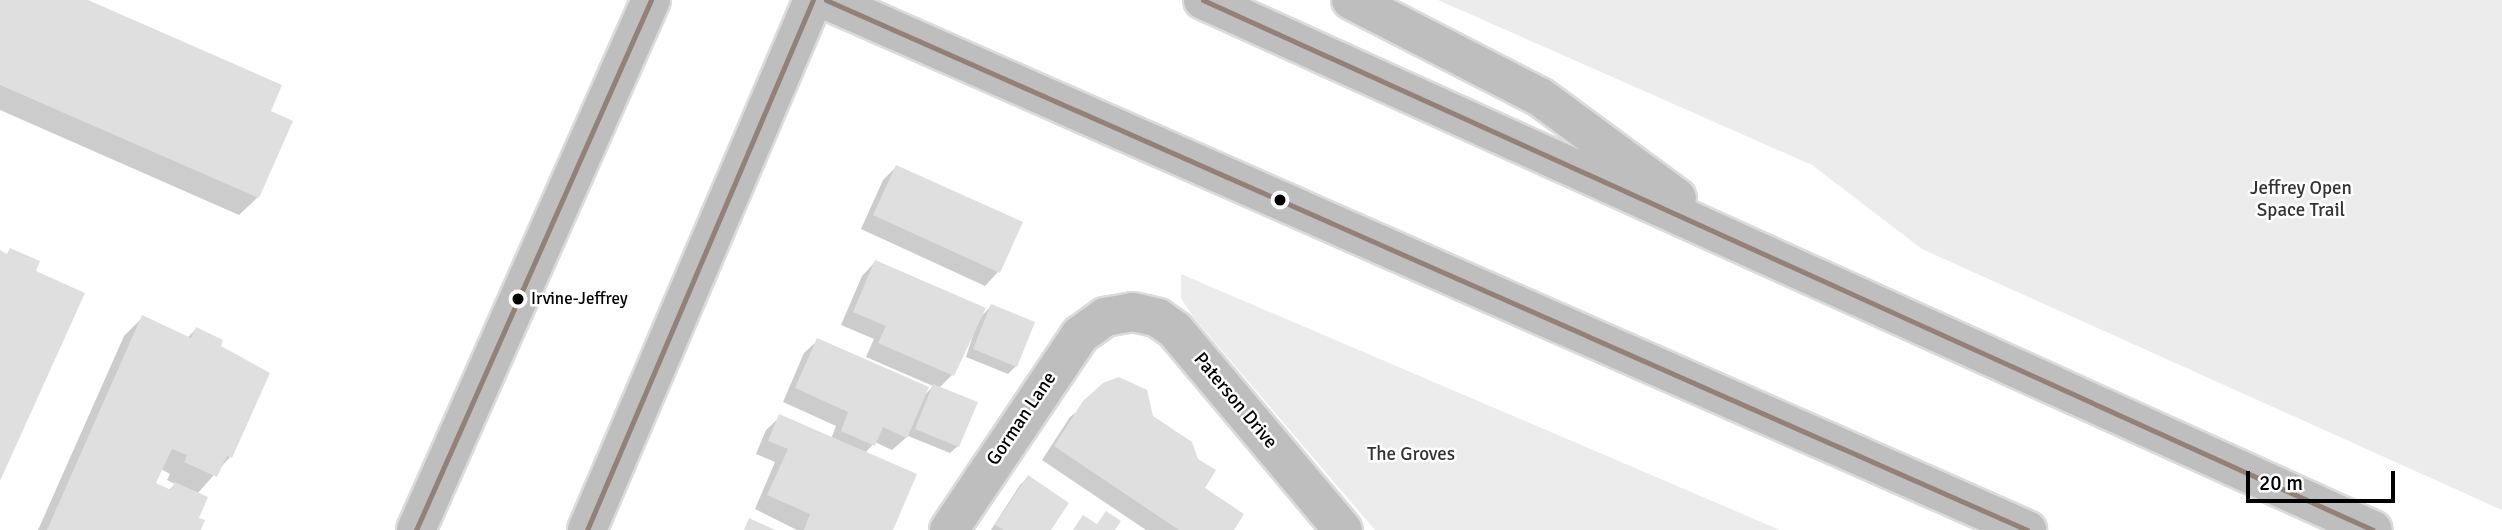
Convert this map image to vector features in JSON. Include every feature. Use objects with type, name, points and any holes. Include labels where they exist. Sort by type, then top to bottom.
[{"type":"main road","points":[[416,530],[651,0]]},
{"type":"main road","points":[[587,530],[813,0]]},
{"type":"main road","points":[[826,0],[2027,530]]},
{"type":"main road","points":[[1203,0],[2373,530]]},
{"type":"main road","points":[[1351,0],[1540,97],[1732,239]]},
{"type":"main road","name":"Paterson Drive","points":[[1105,317],[1133,312],[1158,318],[1175,330],[1343,530]]},
{"type":"main road","name":"Gorman Lane","points":[[949,530],[1080,335],[1105,317]]},
{"type":"green space","name":"Jeffrey Open Space Trail","points":[[1438,0],[2502,0],[2502,510],[1922,249],[1812,165]]},
{"type":"green space","name":"The Groves","points":[[1181,274],[1780,530],[1375,530],[1194,318],[1181,298]]},
{"type":"building","points":[[0,0],[88,0],[282,85],[271,111],[293,121],[259,198],[0,85]]},
{"type":"building","points":[[896,165],[1023,222],[1000,273],[873,215]]},
{"type":"building","points":[[10,248],[40,261],[36,271],[85,293],[0,481],[0,250],[7,254]]},
{"type":"building","points":[[875,260],[986,308],[954,376],[878,343],[886,326],[853,312]]},
{"type":"building","points":[[991,304],[1035,322],[1017,367],[973,349]]},
{"type":"building","points":[[142,315],[191,338],[196,327],[223,340],[221,346],[270,373],[232,458],[227,456],[217,477],[184,462],[187,455],[172,449],[156,483],[171,490],[175,482],[208,497],[199,518],[205,520],[201,530],[47,530]]},
{"type":"building","points":[[817,338],[929,387],[907,438],[883,427],[875,446],[841,431],[848,412],[795,388]]},
{"type":"building","points":[[1119,377],[1147,390],[1153,416],[1192,442],[1198,459],[1216,470],[1205,488],[1244,514],[1234,530],[1179,530],[1054,446],[1083,401],[1103,383]]},
{"type":"building","points":[[933,384],[978,402],[959,447],[915,429]]},
{"type":"building","points":[[779,414],[917,474],[893,530],[804,530],[810,514],[767,495],[788,449],[768,441]]},
{"type":"building","points":[[1028,475],[1069,503],[1051,530],[1004,530],[995,525]]},
{"type":"building","points":[[1106,511],[1121,521],[1115,530],[1073,530],[1083,515],[1097,524]]},
{"type":"building","points":[[749,518],[775,530],[744,530]]},
{"type":"transit line","points":[[416,530],[651,0]]},
{"type":"transit line","points":[[587,530],[813,0]]},
{"type":"transit line","points":[[826,0],[2027,530]]},
{"type":"transit line","points":[[1203,0],[2373,530]]},
{"type":"place","name":"Irvine-Jeffrey","points":[[518,299]]}]
